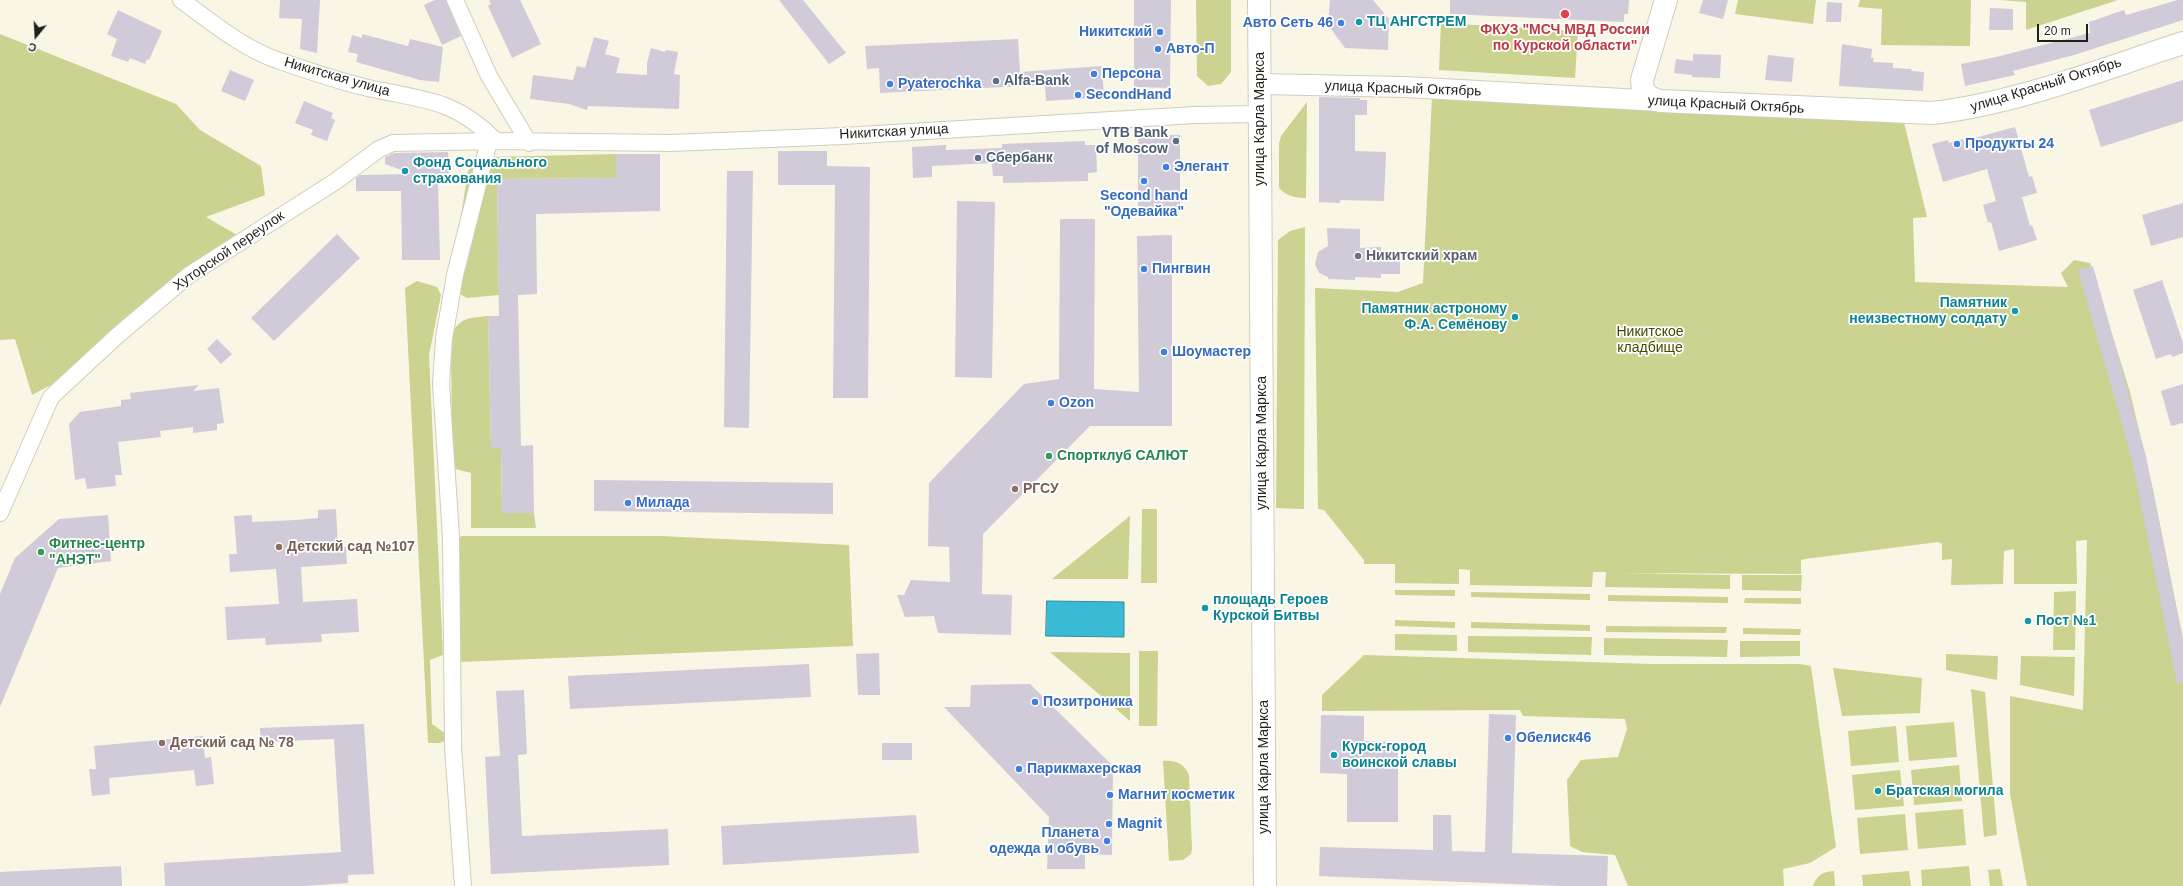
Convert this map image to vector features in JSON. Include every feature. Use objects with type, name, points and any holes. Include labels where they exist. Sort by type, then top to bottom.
[{"type":"main road","name":"улица Карла Маркса","points":[[1259,0],[1265,886]]},
{"type":"main road","points":[[1660,101],[1647,96],[1642,88],[1642,80],[1666,0]]},
{"type":"main road","name":"улица Красный Октябрь","points":[[1660,101],[1932,113],[1967,109],[2059,83],[2183,43]]},
{"type":"street","name":"Никитская улица","points":[[181,0],[230,35],[272,58],[362,87],[443,104],[482,126],[492,141]]},
{"type":"street","points":[[455,0],[489,76],[529,143]]},
{"type":"street","name":"улица Красный Октябрь","points":[[1260,84],[1404,87],[1660,101]]},
{"type":"street","name":"Никитская улица","points":[[529,143],[671,143],[843,136],[1195,115],[1259,114]]},
{"type":"street","name":"Хуторской переулок","points":[[0,513],[51,396],[118,335],[189,275],[263,226],[336,181],[380,149],[393,143],[492,141],[529,143]]},
{"type":"street","points":[[463,886],[454,747],[451,537],[441,384],[444,338],[455,275],[492,141]]},
{"type":"green space","points":[[1196,0],[1231,0],[1231,72],[1221,84],[1208,86],[1197,76]]},
{"type":"green space","points":[[1738,0],[1816,0],[1813,24],[1735,14]]},
{"type":"green space","points":[[1860,0],[1971,0],[1970,46],[1881,45],[1882,9],[1858,7]]},
{"type":"green space","points":[[1999,0],[2118,0],[2026,30],[2026,2]]},
{"type":"green space","points":[[1441,23],[1578,31],[1575,78],[1439,70]]},
{"type":"green space","points":[[0,34],[176,104],[200,130],[261,166],[265,195],[206,217],[237,235],[155,292],[56,382],[32,395],[15,339],[0,340]]},
{"type":"green space","name":"Никитское кладбище","points":[[1432,97],[1903,118],[1927,217],[1913,218],[1915,282],[2068,287],[2061,273],[2074,260],[2090,263],[2130,392],[2153,490],[2183,639],[2183,886],[2027,886],[2010,794],[2010,696],[2083,710],[2087,540],[2076,541],[2077,584],[2014,584],[2014,549],[2004,551],[2003,584],[1951,585],[1952,559],[1942,560],[1942,544],[1938,542],[1805,559],[1801,560],[1801,574],[1614,573],[1730,575],[1730,589],[1605,587],[1606,572],[1593,572],[1592,587],[1470,585],[1470,570],[1459,569],[1459,584],[1395,583],[1395,564],[1364,564],[1364,560],[1324,510],[1318,509],[1315,288],[1398,292],[1423,283]]},
{"type":"green space","points":[[1307,102],[1306,198],[1302,198],[1288,195],[1279,188],[1279,144],[1281,136]]},
{"type":"green space","points":[[616,154],[616,178],[497,179],[499,295],[467,298],[458,293],[451,280],[468,171],[477,160],[492,157]]},
{"type":"green space","points":[[1305,227],[1304,509],[1276,508],[1278,240],[1290,231]]},
{"type":"green space","points":[[417,281],[437,287],[441,295],[429,355],[443,655],[430,660],[432,724],[446,734],[445,741],[439,743],[428,743],[405,288]]},
{"type":"green space","points":[[488,316],[491,448],[501,448],[502,513],[534,513],[536,528],[471,528],[471,473],[452,468],[451,336],[461,322],[470,318]]},
{"type":"green space","points":[[1142,509],[1157,509],[1157,583],[1141,583]]},
{"type":"green space","points":[[1130,516],[1128,579],[1052,579]]},
{"type":"green space","points":[[462,536],[660,536],[849,545],[853,646],[459,662],[456,539]]},
{"type":"green space","points":[[1742,575],[1802,575],[1801,591],[1742,590]]},
{"type":"green space","points":[[1395,590],[1455,590],[1455,596],[1395,595]]},
{"type":"green space","points":[[2076,591],[2075,650],[2053,650],[2054,592]]},
{"type":"green space","points":[[1471,592],[1590,594],[1590,600],[1471,597]]},
{"type":"green space","points":[[1608,595],[1728,597],[1728,603],[1608,601]]},
{"type":"green space","points":[[1745,598],[1801,598],[1801,604],[1744,603]]},
{"type":"green space","points":[[1395,620],[1455,622],[1455,628],[1395,626]]},
{"type":"green space","points":[[1471,622],[1590,625],[1590,631],[1471,628]]},
{"type":"green space","points":[[1606,626],[1727,627],[1726,633],[1606,632]]},
{"type":"green space","points":[[1743,628],[1801,629],[1800,635],[1743,634]]},
{"type":"green space","points":[[1395,634],[1457,635],[1457,651],[1395,650]]},
{"type":"green space","points":[[1468,636],[1592,637],[1591,655],[1468,652]]},
{"type":"green space","points":[[1604,638],[1728,640],[1727,657],[1604,655]]},
{"type":"green space","points":[[1740,641],[1800,641],[1800,656],[1740,657]]},
{"type":"green space","points":[[1139,651],[1158,651],[1157,726],[1139,726]]},
{"type":"green space","points":[[1050,652],[1130,653],[1130,721]]},
{"type":"green space","points":[[1946,654],[1998,656],[1997,680],[1946,670]]},
{"type":"green space","points":[[1364,655],[1652,664],[1800,664],[1811,666],[1836,847],[1810,863],[1783,869],[1784,886],[1628,886],[1615,855],[1582,852],[1570,846],[1567,780],[1581,760],[1618,757],[1627,729],[1625,719],[1523,716],[1520,710],[1322,711],[1322,695]]},
{"type":"green space","points":[[2021,656],[2075,657],[2074,696],[2020,685]]},
{"type":"green space","points":[[1833,668],[1922,678],[1920,713],[1842,716]]},
{"type":"green space","points":[[1971,689],[1985,692],[1997,835],[1984,837]]},
{"type":"green space","points":[[1954,722],[1957,757],[1909,761],[1906,726]]},
{"type":"green space","points":[[1896,726],[1899,762],[1851,766],[1848,731]]},
{"type":"green space","points":[[1163,761],[1179,763],[1185,768],[1189,775],[1192,849],[1191,854],[1183,860],[1169,861]]},
{"type":"green space","points":[[1959,765],[1962,801],[1914,805],[1911,770]]},
{"type":"green space","points":[[1900,770],[1904,806],[1855,810],[1852,775]]},
{"type":"green space","points":[[1963,809],[1966,845],[1918,849],[1915,813]]},
{"type":"green space","points":[[1905,814],[1908,850],[1860,854],[1857,818]]},
{"type":"green space","points":[[1969,866],[1971,886],[1922,886],[1921,870]]},
{"type":"green space","points":[[2000,869],[2003,886],[1990,886],[1988,870]]},
{"type":"green space","points":[[1834,871],[1835,886],[1813,886],[1816,879],[1820,875],[1826,872]]},
{"type":"green space","points":[[1909,871],[1911,886],[1863,886],[1862,875]]},
{"type":"water","points":[[1047,601],[1124,602],[1124,637],[1046,636]]},
{"type":"building","points":[[280,0],[320,0],[317,53],[300,49],[302,19],[279,18]]},
{"type":"building","points":[[435,0],[446,0],[461,36],[442,45],[424,5]]},
{"type":"building","points":[[489,0],[520,0],[541,44],[512,58],[488,6],[491,4]]},
{"type":"building","points":[[779,0],[803,0],[846,53],[829,64]]},
{"type":"building","points":[[1134,0],[1171,0],[1170,88],[1134,87]]},
{"type":"building","name":"ТЦ АНГСТРЕМ","points":[[1330,0],[1373,0],[1389,19],[1388,50],[1345,48],[1328,25]]},
{"type":"building","points":[[1450,0],[1629,0],[1628,14],[1624,14],[1624,22],[1450,14]]},
{"type":"building","points":[[1703,0],[1728,0],[1723,19],[1699,13]]},
{"type":"building","points":[[2178,0],[2183,0],[2183,20],[2074,55],[2013,71],[2015,75],[1965,86],[1961,64],[1996,57],[2090,33],[2089,22],[2124,10],[2126,15]]},
{"type":"building","points":[[1827,2],[1842,3],[1841,22],[1826,22]]},
{"type":"building","points":[[1990,8],[2013,9],[2013,30],[1989,30]]},
{"type":"building","points":[[118,10],[162,31],[149,60],[147,59],[145,64],[130,58],[128,62],[111,56],[117,39],[107,34]]},
{"type":"building","points":[[362,34],[408,46],[410,39],[443,47],[439,82],[420,80],[356,62],[358,54],[348,52],[352,35],[362,38]]},
{"type":"building","points":[[594,37],[609,41],[605,54],[620,58],[616,73],[647,75],[647,63],[651,48],[665,52],[666,50],[678,52],[674,74],[680,75],[679,109],[588,106],[587,110],[569,104],[530,99],[533,75],[573,80],[577,66],[585,68]]},
{"type":"building","points":[[1018,39],[1020,72],[1102,66],[1104,97],[1046,101],[1045,85],[880,93],[879,68],[867,69],[865,46]]},
{"type":"building","points":[[1842,44],[1872,49],[1871,58],[1874,58],[1873,62],[1893,63],[1893,68],[1912,69],[1911,71],[1924,72],[1923,91],[1839,86]]},
{"type":"building","points":[[1693,54],[1721,55],[1720,78],[1692,77],[1692,75],[1674,73],[1676,59],[1693,61]]},
{"type":"building","points":[[1768,55],[1794,58],[1792,82],[1765,80]]},
{"type":"building","points":[[230,70],[254,80],[245,101],[221,91]]},
{"type":"building","points":[[2183,80],[2183,121],[2101,147],[2089,110]]},
{"type":"building","points":[[1319,97],[1360,98],[1360,100],[1367,100],[1367,115],[1355,115],[1355,151],[1386,152],[1384,201],[1340,200],[1340,203],[1319,202]]},
{"type":"building","points":[[304,101],[333,113],[331,118],[335,120],[327,141],[311,135],[313,130],[295,123]]},
{"type":"building","points":[[2015,127],[2029,177],[2032,176],[2037,193],[2022,197],[2030,226],[2032,225],[2037,240],[1999,251],[1991,222],[1988,223],[1983,205],[1996,201],[1987,169],[1943,182],[1932,144],[1948,140],[1949,143],[1963,139],[1963,141]]},
{"type":"building","points":[[1138,135],[1180,135],[1180,207],[1138,207]]},
{"type":"building","points":[[1085,141],[1085,145],[1096,145],[1097,172],[1088,173],[1088,181],[1003,183],[1003,176],[993,176],[992,163],[932,166],[932,177],[913,178],[912,147],[946,145],[946,150],[1002,148],[1002,144]]},
{"type":"building","points":[[778,151],[827,151],[827,166],[870,167],[868,398],[833,398],[835,185],[778,185]]},
{"type":"building","points":[[448,152],[449,181],[438,182],[440,260],[402,260],[401,191],[356,191],[356,178],[360,175],[412,174],[385,164],[385,157],[394,153]]},
{"type":"building","points":[[616,154],[660,154],[660,211],[536,214],[537,294],[518,295],[521,446],[533,445],[534,513],[502,513],[501,448],[491,448],[488,316],[499,316],[497,179],[616,178]]},
{"type":"building","points":[[727,171],[753,171],[749,428],[724,427]]},
{"type":"building","points":[[957,201],[995,202],[992,378],[955,377]]},
{"type":"building","points":[[2183,203],[2183,237],[2151,246],[2142,215]]},
{"type":"building","points":[[1060,219],[1095,219],[1094,389],[1139,392],[1137,236],[1172,235],[1172,426],[1090,426],[983,534],[982,594],[1012,595],[1011,635],[938,633],[934,616],[905,617],[897,595],[904,595],[911,580],[950,582],[949,547],[928,546],[929,483],[1024,384],[1059,379]]},
{"type":"building","name":"Никитский храм","points":[[1327,228],[1360,229],[1360,248],[1381,247],[1381,254],[1400,254],[1400,274],[1381,274],[1381,278],[1355,277],[1355,280],[1328,279],[1328,277],[1319,273],[1315,264],[1318,252],[1328,246]]},
{"type":"building","points":[[337,234],[360,258],[274,341],[251,318]]},
{"type":"building","points":[[2093,266],[2146,456],[2183,641],[2183,683],[2177,684],[2132,460],[2078,270]]},
{"type":"building","points":[[2162,280],[2183,343],[2183,353],[2172,357],[2171,354],[2156,359],[2133,290]]},
{"type":"building","points":[[217,339],[232,354],[221,364],[207,349]]},
{"type":"building","points":[[2183,384],[2183,423],[2171,426],[2161,391]]},
{"type":"building","points":[[199,385],[193,391],[219,388],[224,423],[217,424],[217,430],[193,433],[193,427],[160,431],[161,437],[118,442],[122,475],[115,475],[116,486],[87,489],[85,478],[75,480],[69,424],[80,412],[121,406],[121,400],[131,399],[130,393]]},
{"type":"building","points":[[594,480],[833,483],[833,514],[594,511]]},
{"type":"building","points":[[336,509],[338,547],[346,547],[347,564],[301,567],[303,602],[357,599],[359,632],[321,634],[322,642],[266,645],[265,638],[227,640],[225,607],[279,604],[276,569],[230,572],[229,554],[237,554],[234,516],[252,515],[252,522],[296,520],[318,518],[318,510]]},
{"type":"building","points":[[108,515],[111,561],[58,568],[0,707],[0,594],[15,558],[59,519]]},
{"type":"building","points":[[879,653],[880,695],[858,695],[856,654]]},
{"type":"building","points":[[809,664],[811,697],[570,709],[568,676]]},
{"type":"building","points":[[1030,684],[1113,766],[1112,855],[1085,854],[1085,869],[1047,869],[1049,817],[944,707],[970,707],[971,685]]},
{"type":"building","points":[[524,690],[527,754],[518,755],[522,836],[668,829],[669,865],[491,874],[485,757],[500,756],[496,691]]},
{"type":"building","points":[[1489,714],[1516,715],[1512,853],[1608,856],[1607,886],[1561,886],[1319,876],[1320,847],[1433,850],[1433,815],[1451,815],[1452,851],[1485,852]]},
{"type":"building","points":[[1321,715],[1364,716],[1364,741],[1398,742],[1398,822],[1347,822],[1347,774],[1320,773]]},
{"type":"building","points":[[364,724],[374,874],[348,875],[348,883],[303,886],[165,886],[164,863],[341,852],[334,739],[261,742],[260,728]]},
{"type":"building","points":[[203,736],[205,758],[211,757],[214,784],[196,786],[194,770],[109,778],[110,794],[92,796],[89,769],[96,769],[94,746]]},
{"type":"building","points":[[882,743],[912,743],[912,760],[882,760]]},
{"type":"building","points":[[916,815],[919,853],[723,865],[721,826]]},
{"type":"building","points":[[121,866],[122,886],[0,886],[0,872]]},
{"type":"place","name":"ФКУЗ \"МСЧ МВД России по Курской области\"","points":[[1565,14]]},
{"type":"place","name":"ТЦ АНГСТРЕМ","points":[[1359,22]]},
{"type":"place","name":"Авто Сеть 46","points":[[1341,23]]},
{"type":"place","name":"Никитский","points":[[1160,32]]},
{"type":"place","name":"Авто-П","points":[[1158,49]]},
{"type":"place","name":"Персона","points":[[1094,74]]},
{"type":"place","name":"Alfa-Bank","points":[[996,81]]},
{"type":"place","name":"Pyaterochka","points":[[890,84]]},
{"type":"place","name":"SecondHand","points":[[1078,95]]},
{"type":"place","name":"VTB Bank of Moscow","points":[[1176,141]]},
{"type":"place","name":"Продукты 24","points":[[1957,144]]},
{"type":"place","name":"Сбербанк","points":[[978,158]]},
{"type":"place","name":"Элегант","points":[[1166,167]]},
{"type":"place","name":"Фонд Социального страхования","points":[[405,171]]},
{"type":"place","name":"Second hand \"Одевайка\"","points":[[1144,181]]},
{"type":"place","name":"Никитский храм","points":[[1358,256]]},
{"type":"place","name":"Пингвин","points":[[1144,269]]},
{"type":"place","name":"Памятник неизвестному солдату","points":[[2015,311]]},
{"type":"place","name":"Памятник астроному Ф.А. Семёнову","points":[[1515,317]]},
{"type":"place","name":"Шоумастер","points":[[1164,352]]},
{"type":"place","name":"Ozon","points":[[1051,403]]},
{"type":"place","name":"Спортклуб САЛЮТ","points":[[1049,456]]},
{"type":"place","name":"РГСУ","points":[[1015,489]]},
{"type":"place","name":"Милада","points":[[628,503]]},
{"type":"place","name":"Детский сад №107","points":[[279,547]]},
{"type":"place","name":"Фитнес-центр \"АНЭТ\"","points":[[41,552]]},
{"type":"place","name":"площадь Героев Курской Битвы","points":[[1205,608]]},
{"type":"place","name":"Пост №1","points":[[2028,621]]},
{"type":"place","name":"Позитроника","points":[[1035,702]]},
{"type":"place","name":"Обелиск46","points":[[1508,738]]},
{"type":"place","name":"Детский сад № 78","points":[[162,743]]},
{"type":"place","name":"Курск-город воинской славы","points":[[1334,755]]},
{"type":"place","name":"Парикмахерская","points":[[1019,769]]},
{"type":"place","name":"Братская могила","points":[[1878,791]]},
{"type":"place","name":"Магнит косметик","points":[[1110,795]]},
{"type":"place","name":"Magnit","points":[[1109,824]]},
{"type":"place","name":"Планета одежда и обувь","points":[[1107,841]]}]
